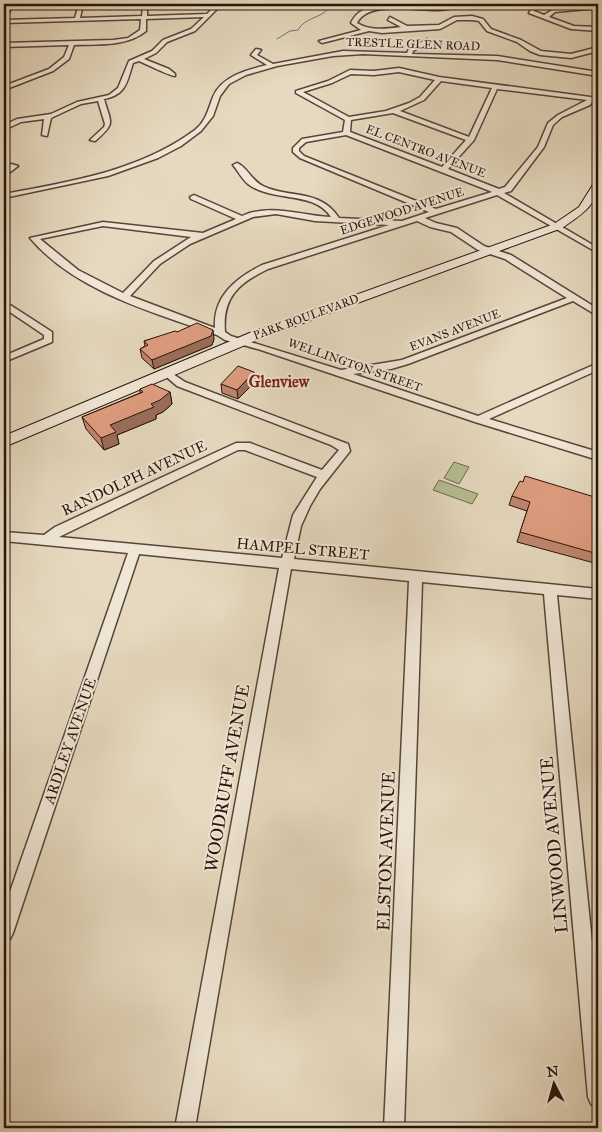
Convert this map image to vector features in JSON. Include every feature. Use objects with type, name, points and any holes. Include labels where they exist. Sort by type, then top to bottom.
[{"type":"main road","points":[[4,17],[10,4]]},
{"type":"main road","name":"PARK BOULEVARD","points":[[561,228],[583,209],[598,185]]},
{"type":"main road","name":"PARK BOULEVARD","points":[[4,450],[247,343],[561,228],[586,216],[598,203]]},
{"type":"main road","name":"PARK BOULEVARD","points":[[4,442],[170,376]]},
{"type":"street","points":[[77,20],[81,4]]},
{"type":"street","points":[[4,45],[122,41],[141,34],[143,31],[145,4]]},
{"type":"street","points":[[4,128],[19,120],[61,113],[79,103],[101,99],[118,92],[129,64],[154,52],[160,44],[193,30],[218,5],[246,4]]},
{"type":"street","points":[[463,4],[440,9],[394,4],[368,8],[360,13],[354,23],[358,28],[388,31],[406,28],[434,28],[445,26],[456,18],[472,18],[480,15],[489,30],[487,33],[519,41],[535,52],[553,55],[577,55],[598,50]]},
{"type":"street","points":[[536,4],[532,12],[573,28],[598,29]]},
{"type":"street","points":[[545,17],[551,12],[561,10],[598,7]]},
{"type":"street","points":[[4,22],[209,15]]},
{"type":"street","points":[[390,19],[406,28]]},
{"type":"street","points":[[322,41],[368,30]]},
{"type":"street","points":[[409,55],[411,50],[426,41]]},
{"type":"street","points":[[4,88],[51,70],[67,58],[72,43]]},
{"type":"street","points":[[258,50],[254,55],[271,65]]},
{"type":"street","name":"TRESTLE GLEN ROAD","points":[[4,196],[90,179],[115,172],[173,146],[206,124],[214,110],[215,95],[221,87],[235,78],[271,65],[341,53],[491,58],[568,70],[598,72]]},
{"type":"street","points":[[140,60],[168,70],[173,75]]},
{"type":"street","points":[[348,119],[298,92],[330,82],[345,73],[356,71],[374,73],[403,71],[439,79],[594,99]]},
{"type":"street","name":"EL CENTRO AVENUE","points":[[439,79],[425,97],[411,105],[394,111],[348,119],[346,125],[347,133],[444,169],[498,192],[598,251]]},
{"type":"street","points":[[444,169],[471,140],[480,124],[495,87]]},
{"type":"street","points":[[93,140],[108,124],[101,99]]},
{"type":"street","name":"EDGEWOOD AVENUE","points":[[220,333],[219,314],[222,303],[238,282],[249,275],[265,267],[508,189],[541,147],[548,130],[555,120],[567,112],[586,106],[594,99]]},
{"type":"street","points":[[394,111],[471,140]]},
{"type":"street","points":[[45,135],[48,119],[46,117]]},
{"type":"street","points":[[347,133],[304,140],[298,144],[296,152],[302,157],[436,212]]},
{"type":"street","points":[[237,165],[252,183],[266,189],[314,201],[329,208],[337,220]]},
{"type":"street","points":[[4,175],[14,166]]},
{"type":"street","points":[[194,197],[242,218]]},
{"type":"street","points":[[124,298],[147,270],[166,255],[198,236],[204,236],[242,218],[276,212],[315,219],[402,223]]},
{"type":"street","points":[[418,218],[454,230],[481,248],[508,256],[598,313]]},
{"type":"street","name":"WELLINGTON STREET","points":[[198,236],[103,224],[34,238],[59,262],[78,275],[124,298],[220,333],[228,338],[342,373],[479,420],[598,456]]},
{"type":"street","name":"EVANS AVENUE","points":[[342,373],[405,362],[574,298]]},
{"type":"street","points":[[4,304],[49,334],[50,340],[8,357],[4,349]]},
{"type":"street","points":[[479,420],[598,366]]},
{"type":"street","name":"WOODRUFF AVENUE","points":[[170,376],[181,384],[334,442],[344,447],[345,450],[324,475],[301,509],[286,564],[185,1128]]},
{"type":"street","name":"RANDOLPH AVENUE","points":[[47,540],[59,530],[236,447],[246,446],[324,475]]},
{"type":"street","name":"HAMPEL STREET","points":[[4,536],[598,594]]},
{"type":"street","name":"ARDLEY AVENUE","points":[[4,933],[135,549]]},
{"type":"street","name":"ELSTON AVENUE","points":[[394,1128],[416,576]]},
{"type":"street","name":"LINWOOD AVENUE","points":[[550,589],[598,1097]]},
{"type":"green space","points":[[454,462],[469,467],[459,484],[444,478]]},
{"type":"green space","points":[[439,480],[478,494],[472,504],[433,490]]},
{"type":"building","points":[[197,323],[213,330],[211,336],[152,360],[140,349],[148,345],[144,341],[177,332]]},
{"type":"building","points":[[238,366],[254,372],[237,390],[221,384]]},
{"type":"building","points":[[152,384],[170,392],[151,404],[154,407],[110,425],[116,432],[101,438],[82,417],[143,392],[140,389]]},
{"type":"building","points":[[525,476],[598,498],[598,554],[520,532],[530,502],[512,496],[520,481],[523,482]]},
{"type":"waterway","points":[[277,39],[290,31],[298,30],[305,23],[325,12],[329,8],[328,5],[324,4]]},
{"type":"district","name":"Glenview","points":[[279,381]]}]
